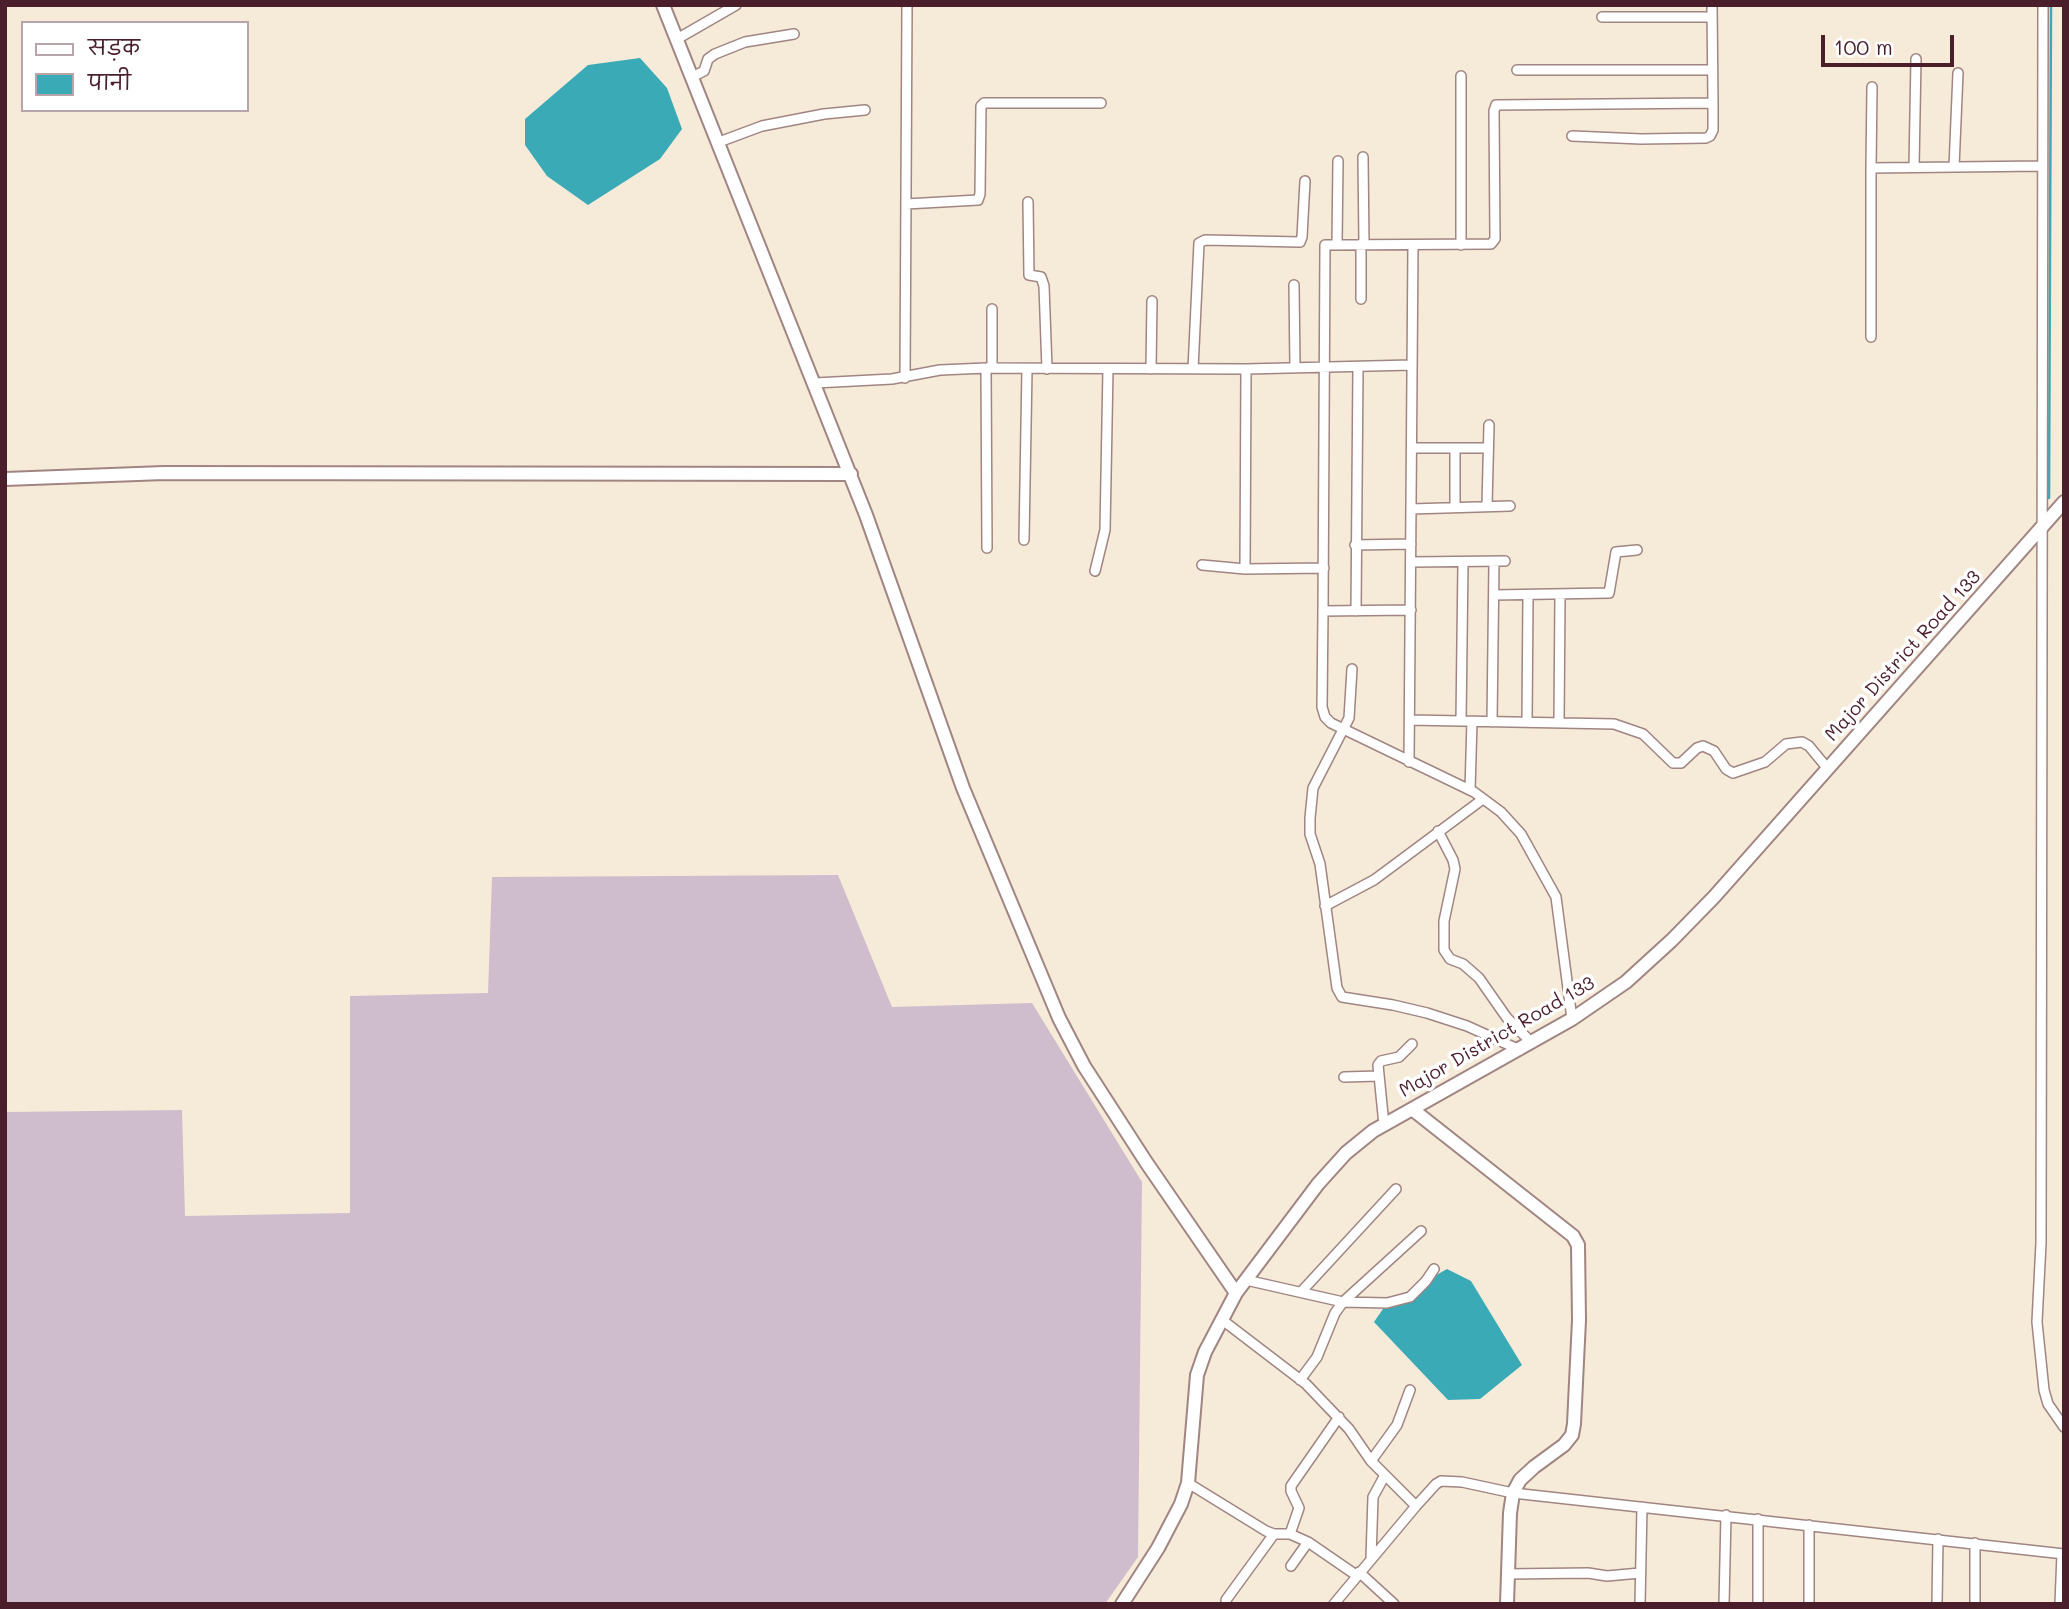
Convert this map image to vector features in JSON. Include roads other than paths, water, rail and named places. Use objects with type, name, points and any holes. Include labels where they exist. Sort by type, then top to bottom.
[{"type":"street","points":[[663,5],[851,474],[963,788],[1059,1018],[1084,1066],[1132,1141],[1236,1293]]},
{"type":"street","points":[[677,39],[736,5]]},
{"type":"street","points":[[905,378],[907,5]]},
{"type":"street","points":[[1572,136],[1641,139],[1710,136],[1713,130],[1712,5]]},
{"type":"street","points":[[2043,5],[2041,1243],[2037,1322],[2044,1390],[2048,1404],[2064,1427]]},
{"type":"street","points":[[1602,17],[1712,17]]},
{"type":"street","points":[[692,77],[705,71],[708,59],[715,54],[745,42],[794,34]]},
{"type":"street","points":[[1914,167],[1916,59]]},
{"type":"street","points":[[1517,70],[1712,70]]},
{"type":"street","points":[[1954,167],[1958,73]]},
{"type":"street","points":[[1461,76],[1461,245]]},
{"type":"street","points":[[1871,337],[1872,87]]},
{"type":"street","points":[[906,204],[978,200],[981,106],[984,103],[1101,103]]},
{"type":"street","points":[[1573,1019],[1556,897],[1521,834],[1501,812],[1470,790],[1344,730],[1325,717],[1322,707],[1325,247],[1327,243],[1491,244],[1495,239],[1496,105],[1713,103]]},
{"type":"street","points":[[719,142],[762,126],[824,114],[865,110]]},
{"type":"street","points":[[1361,299],[1363,157]]},
{"type":"street","points":[[1337,243],[1338,161]]},
{"type":"street","points":[[1871,168],[2042,166]]},
{"type":"street","points":[[1193,369],[1199,243],[1205,240],[1300,242],[1305,181]]},
{"type":"street","points":[[1028,202],[1029,275],[1041,277],[1044,286],[1046,369]]},
{"type":"street","points":[[1409,762],[1413,245]]},
{"type":"street","points":[[1294,285],[1295,368]]},
{"type":"street","points":[[1151,369],[1152,301]]},
{"type":"street","points":[[987,548],[992,309]]},
{"type":"street","points":[[816,383],[905,378],[940,370],[989,368],[1246,369],[1412,365]]},
{"type":"street","points":[[1356,611],[1358,367]]},
{"type":"street","points":[[1024,540],[1027,369]]},
{"type":"street","points":[[1095,571],[1105,530],[1108,369]]},
{"type":"street","points":[[1245,569],[1246,369]]},
{"type":"street","points":[[1488,506],[1489,425]]},
{"type":"street","points":[[1412,448],[1488,448]]},
{"type":"street","points":[[1455,449],[1455,508]]},
{"type":"street","points":[[5,479],[164,473],[851,474]]},
{"type":"street","name":"Major District Road 133","points":[[1122,1604],[1158,1548],[1181,1504],[1188,1483],[1198,1370],[1221,1319],[1236,1293],[1330,1170],[1364,1138],[1384,1125],[1573,1019],[1626,982],[1714,897],[2064,502]]},
{"type":"street","points":[[1411,509],[1510,506]]},
{"type":"street","points":[[1355,545],[1411,544]]},
{"type":"street","points":[[1494,595],[1609,593],[1616,552],[1637,550]]},
{"type":"street","points":[[1411,562],[1505,561]]},
{"type":"street","points":[[1461,721],[1463,562]]},
{"type":"street","points":[[1492,722],[1494,562]]},
{"type":"street","points":[[1202,565],[1245,569],[1324,568]]},
{"type":"street","points":[[1559,722],[1560,595]]},
{"type":"street","points":[[1527,722],[1528,596]]},
{"type":"street","points":[[1323,611],[1411,610]]},
{"type":"street","points":[[1352,669],[1350,710],[1344,730],[1313,788],[1310,818],[1310,834],[1320,864],[1337,988],[1342,997],[1427,1013],[1467,1026],[1520,1050]]},
{"type":"street","points":[[1410,720],[1614,724],[1643,734],[1673,763],[1681,763],[1703,746],[1714,751],[1726,769],[1733,773],[1765,762],[1786,744],[1802,742],[1809,746],[1828,769]]},
{"type":"street","points":[[1470,790],[1472,721]]},
{"type":"street","points":[[1325,906],[1374,880],[1483,799]]},
{"type":"street","points":[[1438,831],[1455,869],[1444,922],[1444,950],[1450,959],[1462,964],[1479,978],[1507,1018],[1532,1043]]},
{"type":"street","points":[[1384,1125],[1378,1065],[1381,1061],[1399,1057],[1412,1044]]},
{"type":"street","points":[[1344,1077],[1379,1076]]},
{"type":"street","points":[[1412,1109],[1573,1236],[1578,1245],[1579,1333],[1576,1409],[1572,1435],[1564,1445],[1520,1480],[1513,1493],[1507,1604]]},
{"type":"street","points":[[1301,1292],[1396,1189]]},
{"type":"street","points":[[1300,1380],[1317,1357],[1335,1313],[1343,1301],[1421,1231]]},
{"type":"street","points":[[1246,1280],[1343,1301],[1387,1304],[1410,1297],[1426,1282],[1434,1269]]},
{"type":"street","points":[[1221,1319],[1300,1380],[1339,1417],[1371,1461],[1416,1506]]},
{"type":"street","points":[[1371,1461],[1397,1425],[1410,1390]]},
{"type":"street","points":[[1290,1534],[1299,1508],[1291,1486],[1339,1417]]},
{"type":"street","points":[[1371,1558],[1373,1497],[1385,1475]]},
{"type":"street","points":[[1334,1604],[1416,1506],[1441,1481],[1462,1482],[1513,1493],[2063,1554],[2061,1604]]},
{"type":"street","points":[[1188,1483],[1274,1534],[1290,1534],[1308,1542],[1357,1574],[1394,1604]]},
{"type":"street","points":[[1640,1604],[1642,1507]]},
{"type":"street","points":[[1724,1604],[1726,1515]]},
{"type":"street","points":[[1758,1519],[1758,1604]]},
{"type":"street","points":[[1809,1525],[1809,1604]]},
{"type":"street","points":[[1226,1600],[1274,1534]]},
{"type":"street","points":[[1937,1604],[1938,1539]]},
{"type":"street","points":[[1291,1566],[1308,1542]]},
{"type":"street","points":[[1975,1543],[1975,1604]]},
{"type":"street","points":[[1507,1574],[1588,1573],[1606,1576],[1640,1573]]},
{"type":"water","points":[[640,58],[667,88],[682,129],[660,159],[588,205],[547,176],[525,145],[525,119],[588,65]]},
{"type":"water","points":[[1447,1269],[1471,1281],[1522,1365],[1480,1399],[1448,1400],[1374,1322],[1387,1303]]},
{"type":"waterway","points":[[2049,498],[2051,5]]}]
